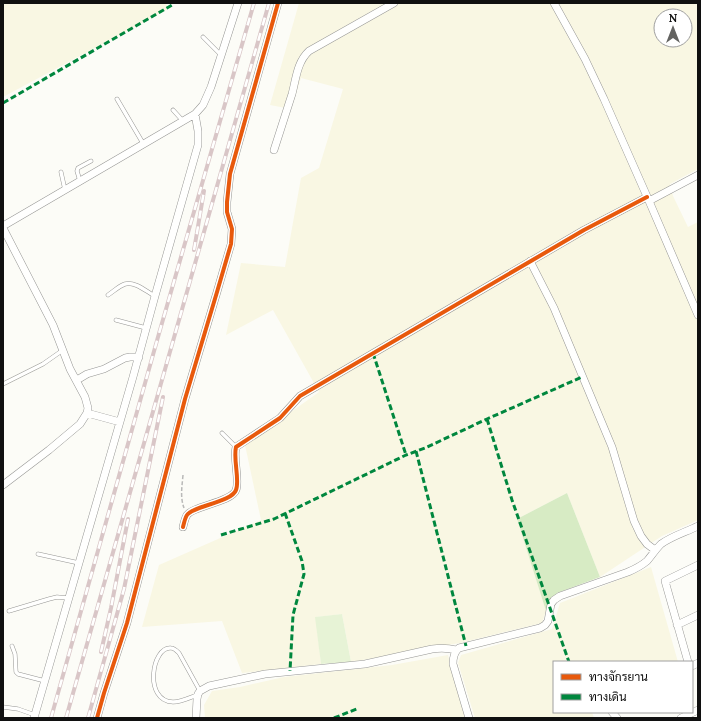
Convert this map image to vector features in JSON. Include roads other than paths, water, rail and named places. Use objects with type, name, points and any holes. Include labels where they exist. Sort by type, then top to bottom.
[{"type":"street","points":[[3,485],[80,424],[88,413],[87,404],[70,369],[53,325],[3,227],[195,114],[203,105],[207,97],[238,3]]},
{"type":"street","points":[[97,718],[127,623],[185,399],[231,244],[232,229],[227,212],[230,174],[278,3]]},
{"type":"street","points":[[274,150],[300,62],[304,55],[394,3]]},
{"type":"street","points":[[554,3],[585,59],[604,99],[698,315]]},
{"type":"street","points":[[35,716],[139,357],[198,144],[198,131],[195,114]]},
{"type":"street","points":[[182,527],[186,516],[190,512],[214,504],[234,493],[237,484],[235,456],[236,447],[280,418],[300,396],[584,230],[698,175]]},
{"type":"street","points":[[530,261],[554,308],[612,447],[634,521],[641,536],[647,544],[655,550]]},
{"type":"street","points":[[76,380],[87,374],[104,369],[125,358],[139,357]]},
{"type":"street","points":[[88,413],[120,422]]},
{"type":"street","points":[[469,718],[453,664],[453,657],[456,650],[466,646],[540,628],[548,621],[551,604],[560,596],[628,572],[638,567],[646,561],[662,544],[698,526]]},
{"type":"street","points":[[688,661],[665,581],[698,565]]},
{"type":"street","points":[[677,625],[698,614]]},
{"type":"street","points":[[196,718],[199,693],[209,686],[265,674],[365,664],[432,649],[450,648],[456,650]]},
{"type":"street","points":[[682,718],[692,713]]},
{"type":"lane","points":[[203,37],[222,55]]},
{"type":"lane","points":[[117,99],[144,144]]},
{"type":"lane","points":[[173,110],[183,121]]},
{"type":"lane","points":[[80,182],[77,171],[78,168],[91,161]]},
{"type":"lane","points":[[61,172],[65,190]]},
{"type":"lane","points":[[108,295],[124,284],[130,283],[155,296]]},
{"type":"lane","points":[[116,320],[146,328]]},
{"type":"lane","points":[[3,384],[43,364],[63,350]]},
{"type":"lane","points":[[222,433],[236,447]]},
{"type":"lane","points":[[38,554],[79,563]]},
{"type":"lane","points":[[9,611],[57,597],[69,598]]},
{"type":"lane","points":[[12,646],[15,654],[16,672],[18,674],[45,681]]},
{"type":"lane","points":[[171,648],[179,653],[199,693],[173,702],[165,700],[159,696],[153,680],[154,669],[158,657],[165,650],[171,648]]},
{"type":"lane","points":[[3,707],[18,709],[35,716]]},
{"type":"railway","points":[[51,718],[254,3]]},
{"type":"railway","points":[[66,718],[269,3]]},
{"type":"railway","points":[[194,250],[204,191]]},
{"type":"railway","points":[[88,718],[124,589],[163,397]]},
{"type":"railway","points":[[101,652],[128,519]]}]
